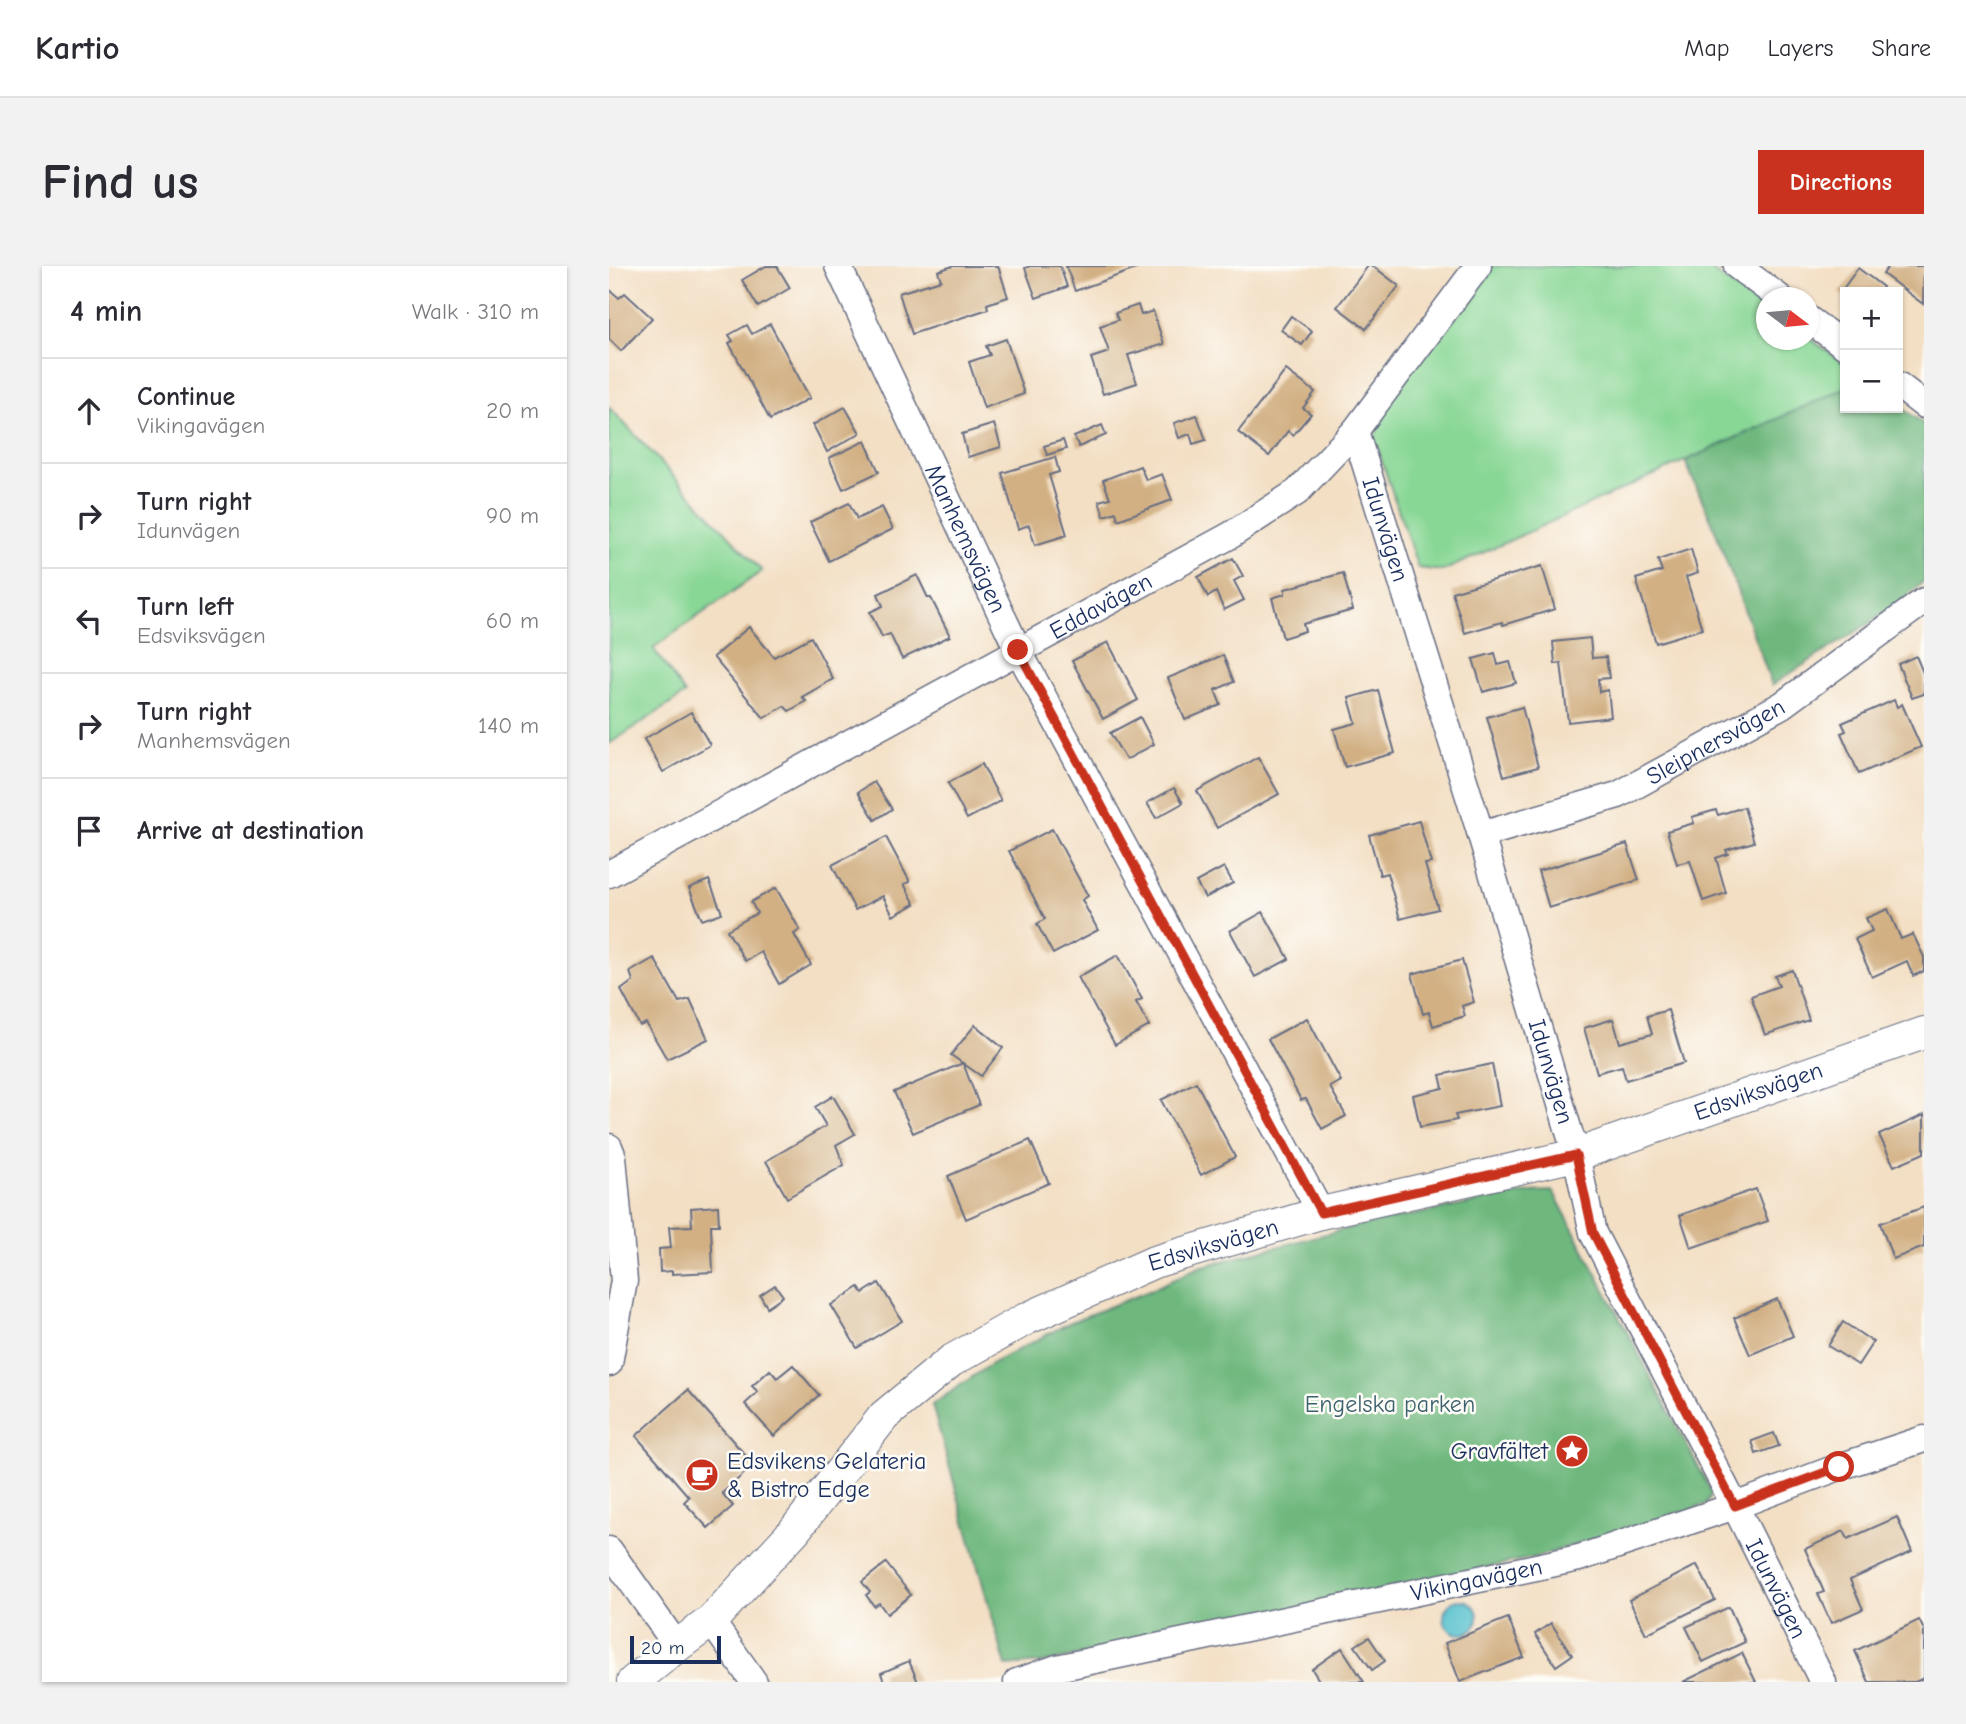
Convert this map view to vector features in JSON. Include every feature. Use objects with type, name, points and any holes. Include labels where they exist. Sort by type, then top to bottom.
[{"type":"street","name":"Manhemsvägen","points":[[838,266],[1018,650],[1321,1213]]},
{"type":"street","name":"Eddavägen","points":[[609,874],[1231,535],[1297,492],[1355,430],[1478,266]]},
{"type":"street","points":[[1737,266],[1765,287]]},
{"type":"street","points":[[1819,327],[1840,342]]},
{"type":"street","points":[[1903,389],[1924,405]]},
{"type":"street","name":"Idunvägen","points":[[1355,430],[1481,835],[1576,1155],[1593,1233],[1823,1682]]},
{"type":"street","name":"Sleipnersvägen","points":[[1481,835],[1618,795],[1782,705],[1924,601]]},
{"type":"street","name":"Edsviksvägen","points":[[632,1682],[711,1621],[795,1530],[884,1416],[951,1362],[1026,1319],[1154,1262],[1321,1213],[1576,1155],[1924,1033]]},
{"type":"street","points":[[609,1147],[613,1157],[624,1281],[609,1363]]},
{"type":"street","name":"Vikingavägen","points":[[1017,1682],[1057,1668],[1579,1558],[1735,1506],[1924,1438]]},
{"type":"street","points":[[609,1550],[677,1646]]},
{"type":"street","points":[[711,1621],[754,1682]]},
{"type":"green space","points":[[1493,266],[1705,266],[1756,302],[1756,350],[1819,350],[1819,345],[1840,360],[1840,390],[1443,571],[1418,568],[1374,438],[1391,394]]},
{"type":"green space","points":[[1840,390],[1840,413],[1903,413],[1903,409],[1924,424],[1924,581],[1893,608],[1772,685],[1712,522],[1685,461]]},
{"type":"green space","points":[[609,407],[762,571],[653,648],[685,694],[609,744]]},
{"type":"green space","name":"Engelska parken","points":[[1553,1191],[1712,1493],[1706,1505],[1536,1557],[1043,1663],[1006,1666],[932,1405],[991,1364],[1071,1322],[1149,1291],[1199,1267],[1353,1227],[1529,1192]]},
{"type":"water","points":[[1461,1600],[1473,1605],[1478,1617],[1473,1629],[1461,1634],[1449,1629],[1444,1617],[1449,1605]]},
{"type":"building","points":[[766,266],[777,266],[790,288],[758,307],[742,280]]},
{"type":"building","points":[[953,266],[998,266],[1008,297],[987,304],[988,309],[912,334],[899,293],[941,280],[938,271]]},
{"type":"building","points":[[1060,266],[1067,287],[1036,298],[1025,268]]},
{"type":"building","points":[[1066,266],[1144,266],[1075,291]]},
{"type":"building","points":[[1368,266],[1373,266],[1399,286],[1366,329],[1337,307]]},
{"type":"building","points":[[1889,266],[1924,266],[1923,304],[1903,287],[1883,274]]},
{"type":"building","points":[[1858,268],[1883,287],[1844,287]]},
{"type":"building","points":[[609,289],[619,298],[625,293],[652,318],[621,351],[609,339]]},
{"type":"building","points":[[1138,305],[1141,315],[1153,311],[1164,344],[1128,355],[1137,383],[1103,394],[1091,358],[1109,352],[1100,326],[1118,320],[1115,313]]},
{"type":"building","points":[[1291,316],[1312,331],[1302,345],[1281,330]]},
{"type":"building","points":[[770,324],[810,398],[770,420],[729,343],[733,341],[729,335],[747,325],[752,334]]},
{"type":"building","points":[[1006,339],[1024,394],[984,408],[969,362],[990,355],[986,346]]},
{"type":"building","points":[[1286,370],[1315,392],[1303,408],[1311,414],[1293,435],[1288,431],[1269,456],[1238,432]]},
{"type":"building","points":[[845,407],[860,433],[827,452],[813,425]]},
{"type":"building","points":[[1197,415],[1206,440],[1193,444],[1190,434],[1179,438],[1174,423]]},
{"type":"building","points":[[994,424],[1001,447],[968,457],[962,434]]},
{"type":"building","points":[[1102,425],[1106,435],[1079,447],[1074,437]]},
{"type":"building","points":[[1063,440],[1066,449],[1047,455],[1044,446]]},
{"type":"building","points":[[865,441],[879,472],[843,489],[829,458]]},
{"type":"building","points":[[1055,457],[1059,472],[1049,475],[1067,535],[1035,545],[1029,525],[1018,529],[1002,473]]},
{"type":"building","points":[[1140,466],[1146,480],[1162,474],[1172,500],[1118,520],[1116,512],[1104,516],[1099,501],[1110,498],[1103,480]]},
{"type":"building","points":[[849,503],[857,519],[882,507],[893,529],[829,561],[810,522]]},
{"type":"building","points":[[1691,549],[1698,573],[1686,577],[1702,629],[1656,643],[1636,579],[1662,571],[1658,560]]},
{"type":"building","points":[[1233,558],[1243,576],[1234,581],[1244,600],[1224,610],[1216,592],[1208,597],[1198,577]]},
{"type":"building","points":[[1542,566],[1555,609],[1465,633],[1452,592]]},
{"type":"building","points":[[1343,573],[1353,610],[1303,624],[1305,631],[1283,638],[1272,598],[1285,594],[1285,589]]},
{"type":"building","points":[[917,575],[950,636],[902,659],[890,634],[882,637],[870,612],[883,606],[878,594]]},
{"type":"building","points":[[749,627],[774,657],[811,637],[833,679],[802,697],[806,701],[789,711],[784,706],[764,718],[713,657]]},
{"type":"building","points":[[1590,638],[1592,658],[1606,657],[1609,678],[1598,679],[1599,692],[1608,690],[1611,717],[1568,722],[1561,663],[1555,664],[1553,642]]},
{"type":"building","points":[[1108,642],[1138,700],[1103,719],[1072,661]]},
{"type":"building","points":[[1495,653],[1498,665],[1510,662],[1516,683],[1483,692],[1473,659]]},
{"type":"building","points":[[1223,655],[1234,682],[1215,690],[1221,705],[1185,720],[1168,678]]},
{"type":"building","points":[[1916,656],[1924,675],[1924,694],[1912,698],[1898,664]]},
{"type":"building","points":[[1378,690],[1395,753],[1345,767],[1334,729],[1356,723],[1349,698]]},
{"type":"building","points":[[1894,700],[1897,707],[1902,704],[1921,747],[1859,774],[1841,733],[1846,731],[1842,723]]},
{"type":"building","points":[[1522,707],[1538,767],[1504,776],[1487,717]]},
{"type":"building","points":[[691,712],[710,745],[663,772],[644,739]]},
{"type":"building","points":[[1140,717],[1154,744],[1126,760],[1110,733]]},
{"type":"building","points":[[1258,757],[1279,794],[1217,828],[1197,791]]},
{"type":"building","points":[[982,764],[1001,801],[967,819],[948,783]]},
{"type":"building","points":[[874,782],[892,809],[875,820],[858,792]]},
{"type":"building","points":[[1174,788],[1183,803],[1156,818],[1147,803]]},
{"type":"building","points":[[1744,807],[1754,842],[1726,850],[1728,854],[1716,858],[1726,893],[1703,901],[1690,861],[1677,864],[1667,831],[1694,823],[1692,817],[1716,810],[1718,815]]},
{"type":"building","points":[[1419,821],[1431,863],[1425,864],[1438,909],[1400,919],[1387,873],[1380,875],[1369,835]]},
{"type":"building","points":[[1052,829],[1088,896],[1082,900],[1098,930],[1053,954],[1037,924],[1045,919],[1009,851]]},
{"type":"building","points":[[886,837],[910,882],[904,884],[915,904],[893,916],[883,896],[855,910],[832,865]]},
{"type":"building","points":[[1627,844],[1639,880],[1549,908],[1538,871]]},
{"type":"building","points":[[1224,867],[1233,883],[1205,898],[1196,882]]},
{"type":"building","points":[[709,880],[722,913],[702,920],[689,888]]},
{"type":"building","points":[[776,888],[800,930],[794,934],[811,965],[779,984],[761,952],[745,961],[727,930],[757,913],[751,902]]},
{"type":"building","points":[[1888,909],[1901,939],[1913,934],[1924,957],[1924,971],[1913,976],[1907,961],[1872,977],[1855,939],[1872,931],[1866,918]]},
{"type":"building","points":[[1263,912],[1289,959],[1255,977],[1230,931]]},
{"type":"building","points":[[1118,955],[1142,999],[1136,1002],[1149,1026],[1115,1045],[1078,977]]},
{"type":"building","points":[[654,958],[679,1002],[690,999],[708,1039],[667,1059],[646,1023],[640,1026],[621,990],[633,981],[630,972]]},
{"type":"building","points":[[1462,960],[1474,1002],[1462,1006],[1465,1016],[1433,1026],[1429,1012],[1423,1014],[1412,974]]},
{"type":"building","points":[[1792,970],[1809,1020],[1765,1035],[1751,996],[1779,986],[1775,976]]},
{"type":"building","points":[[1668,1010],[1684,1063],[1626,1080],[1622,1066],[1597,1073],[1584,1028],[1613,1019],[1620,1043],[1652,1034],[1647,1016]]},
{"type":"building","points":[[1307,1018],[1341,1081],[1330,1087],[1346,1116],[1322,1129],[1306,1099],[1301,1100],[1268,1039]]},
{"type":"building","points":[[975,1025],[1003,1048],[981,1076],[951,1055]]},
{"type":"building","points":[[963,1063],[979,1105],[913,1133],[894,1092]]},
{"type":"building","points":[[1492,1064],[1500,1106],[1455,1115],[1457,1120],[1420,1127],[1413,1095],[1443,1088],[1440,1075]]},
{"type":"building","points":[[1196,1082],[1235,1157],[1201,1175],[1161,1100]]},
{"type":"building","points":[[833,1096],[855,1134],[836,1145],[844,1165],[787,1198],[766,1161],[826,1126],[815,1107]]},
{"type":"building","points":[[1924,1115],[1924,1153],[1894,1166],[1879,1135]]},
{"type":"building","points":[[1030,1140],[1049,1183],[966,1219],[948,1176]]},
{"type":"building","points":[[1756,1189],[1768,1221],[1691,1248],[1680,1215]]},
{"type":"building","points":[[718,1206],[719,1225],[711,1225],[713,1272],[660,1272],[659,1249],[671,1248],[669,1227],[692,1226],[691,1208]]},
{"type":"building","points":[[1924,1207],[1924,1247],[1893,1259],[1880,1223]]},
{"type":"building","points":[[879,1283],[902,1321],[857,1348],[831,1305],[859,1287],[863,1293]]},
{"type":"building","points":[[775,1285],[783,1296],[767,1307],[760,1295]]},
{"type":"building","points":[[1777,1299],[1793,1336],[1750,1355],[1734,1318]]},
{"type":"building","points":[[1843,1322],[1873,1342],[1858,1365],[1828,1346]]},
{"type":"building","points":[[793,1365],[819,1395],[774,1436],[745,1404],[758,1392],[752,1386],[770,1370],[777,1378]]},
{"type":"building","points":[[688,1390],[754,1465],[722,1493],[733,1506],[708,1528],[684,1502],[689,1497],[636,1436]]},
{"type":"building","points":[[1774,1433],[1779,1446],[1756,1454],[1752,1441]]},
{"type":"building","points":[[1897,1517],[1912,1552],[1850,1580],[1863,1609],[1831,1623],[1818,1594],[1824,1592],[1805,1549],[1844,1531],[1848,1539]]},
{"type":"building","points":[[886,1563],[911,1595],[887,1614],[879,1603],[874,1606],[866,1595],[870,1592],[862,1582]]},
{"type":"building","points":[[1697,1565],[1715,1600],[1646,1634],[1629,1600]]},
{"type":"building","points":[[1729,1607],[1745,1642],[1703,1662],[1686,1627]]},
{"type":"building","points":[[1508,1618],[1524,1657],[1460,1682],[1445,1643]]},
{"type":"building","points":[[1919,1620],[1924,1630],[1924,1678],[1915,1682],[1869,1682],[1855,1651]]},
{"type":"building","points":[[1551,1623],[1572,1655],[1556,1666],[1535,1634]]},
{"type":"building","points":[[1369,1637],[1385,1661],[1372,1670],[1355,1646]]},
{"type":"building","points":[[1342,1648],[1364,1682],[1320,1682],[1312,1669]]},
{"type":"building","points":[[1742,1653],[1756,1682],[1683,1682]]},
{"type":"building","points":[[909,1661],[918,1682],[884,1682],[881,1673]]},
{"type":"place","name":"Gravfältet","points":[[1572,1451]]},
{"type":"place","name":"Edsvikens Gelateria & Bistro Edge","points":[[702,1475]]},
{"type":"route","points":[[1018,650],[1321,1213],[1576,1155],[1593,1233],[1735,1506],[1839,1467]]}]
